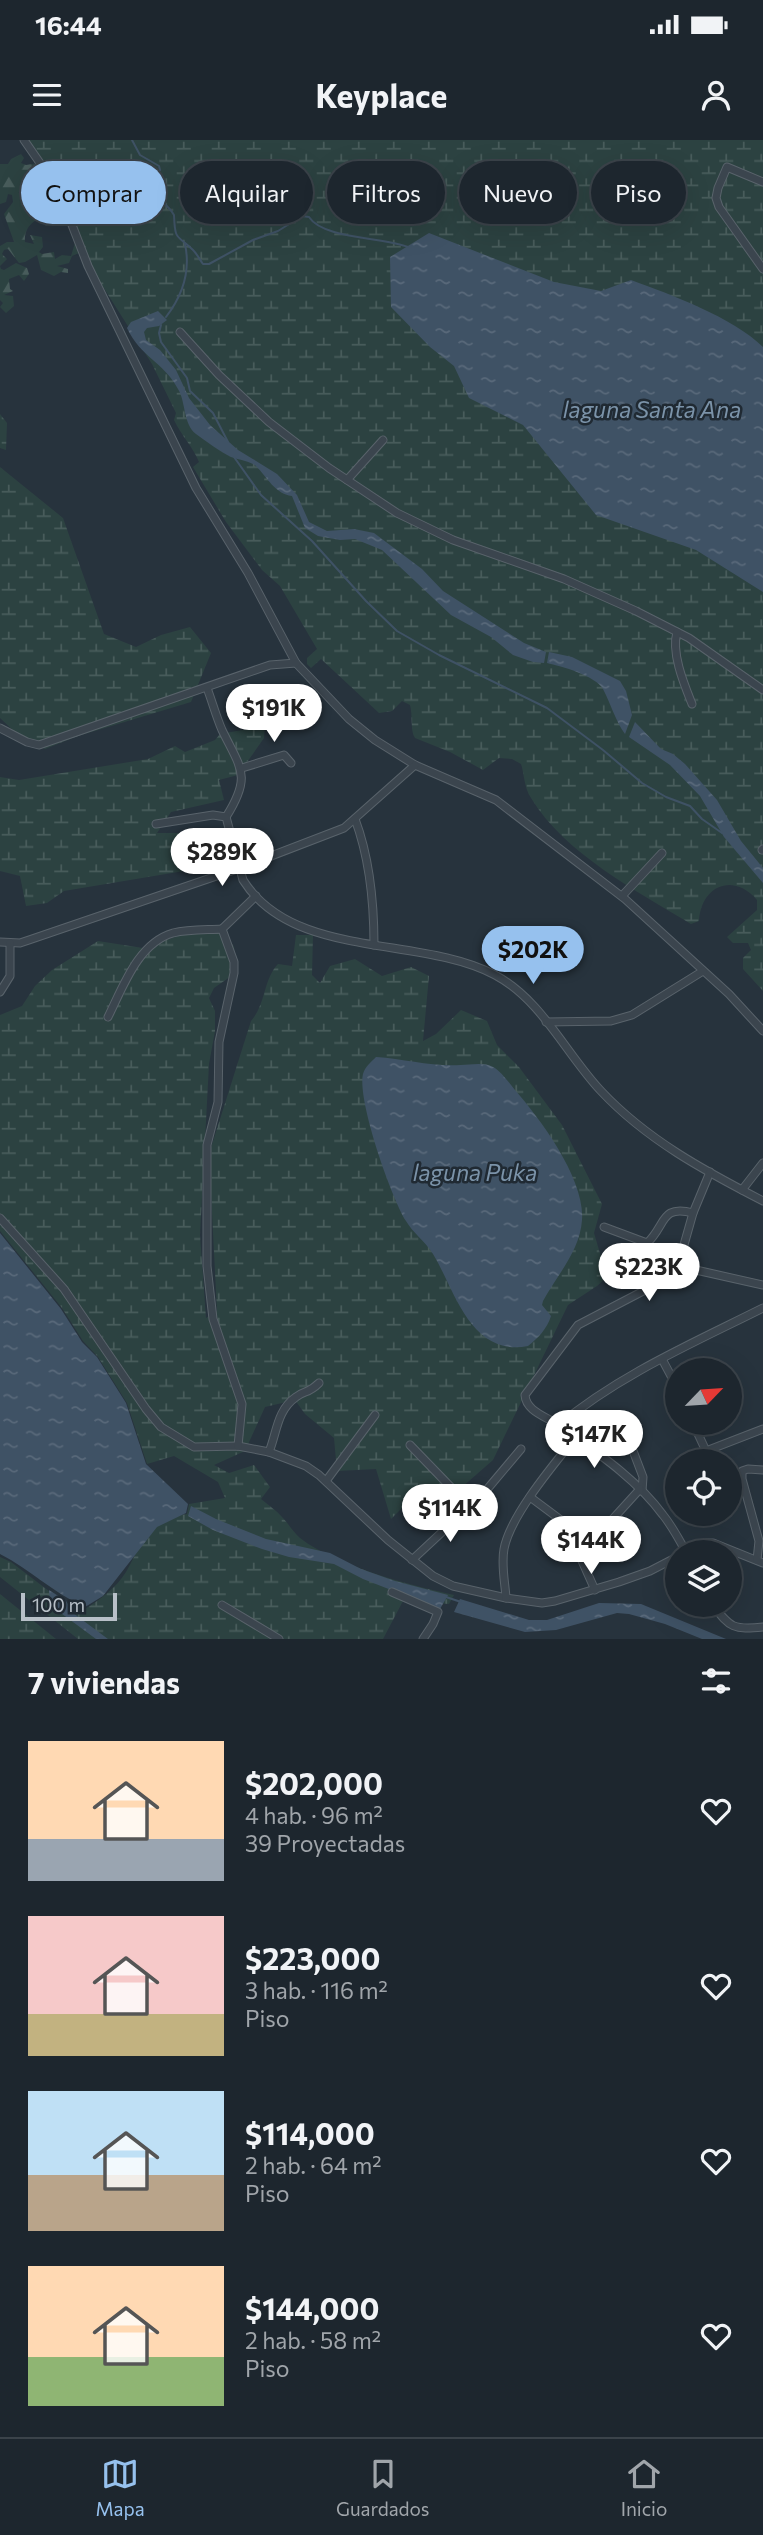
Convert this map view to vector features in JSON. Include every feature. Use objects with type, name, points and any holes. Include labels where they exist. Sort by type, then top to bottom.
[{"type":"street","points":[[23,140],[58,189],[88,267],[196,488],[235,551],[296,663],[349,719],[384,747],[415,765],[496,800],[622,896],[763,1031]]},
{"type":"street","points":[[763,182],[727,167],[716,198],[719,207],[763,269]]},
{"type":"street","points":[[180,332],[219,375],[269,422],[397,513],[453,540],[564,579],[677,632],[713,653],[763,690]]},
{"type":"street","points":[[347,480],[383,440]]},
{"type":"street","points":[[677,632],[677,653],[692,705]]},
{"type":"street","points":[[0,728],[39,745],[270,664],[296,663]]},
{"type":"street","points":[[207,688],[221,727],[242,768],[241,788],[226,817],[243,880],[256,896],[278,915],[298,926],[479,967],[497,976],[534,1005],[590,1078],[620,1111],[663,1145],[763,1200]]},
{"type":"street","points":[[242,768],[284,755],[291,763]]},
{"type":"street","points":[[0,942],[29,940],[240,868],[344,828],[415,765]]},
{"type":"street","points":[[156,824],[213,815],[226,817]]},
{"type":"street","points":[[355,819],[369,872],[374,944]]},
{"type":"street","points":[[622,896],[662,853]]},
{"type":"street","points":[[108,1017],[129,976],[156,940],[184,931],[222,929],[256,896]]},
{"type":"street","points":[[222,929],[234,962],[234,973],[219,1042],[218,1102],[207,1144],[207,1266],[213,1320],[242,1404],[237,1446]]},
{"type":"street","points":[[0,992],[10,976],[10,943]]},
{"type":"street","points":[[546,1022],[611,1021],[632,1015],[703,971]]},
{"type":"street","points":[[742,1190],[763,1163]]},
{"type":"street","points":[[679,1540],[664,1515],[641,1490],[559,1425],[527,1406],[525,1392],[578,1325],[649,1288],[678,1266],[693,1213],[710,1172]]},
{"type":"street","points":[[604,1227],[647,1243],[670,1212],[678,1209],[693,1213]]},
{"type":"street","points":[[0,1218],[64,1289],[161,1427],[194,1447],[237,1446],[269,1452],[306,1466],[433,1576],[453,1586],[542,1603],[594,1590],[665,1563]]},
{"type":"street","points":[[678,1266],[763,1285]]},
{"type":"street","points":[[559,1425],[589,1402],[662,1359],[763,1308]]},
{"type":"street","points":[[662,1359],[665,1365]]},
{"type":"street","points":[[269,1452],[281,1412],[297,1396],[311,1392],[319,1382]]},
{"type":"street","points":[[326,1481],[375,1415]]},
{"type":"street","points":[[699,1435],[706,1451],[763,1429]]},
{"type":"street","points":[[580,1555],[641,1490],[643,1477],[627,1435]]},
{"type":"street","points":[[506,1598],[503,1568],[505,1543],[530,1497],[575,1438]]},
{"type":"street","points":[[410,1445],[470,1507]]},
{"type":"street","points":[[412,1560],[470,1507],[522,1448]]},
{"type":"street","points":[[742,1554],[760,1561],[759,1541],[741,1479],[742,1471],[763,1470]]},
{"type":"street","points":[[530,1497],[562,1519],[594,1590]]},
{"type":"street","points":[[392,1592],[438,1612],[424,1639]]},
{"type":"street","points":[[222,1605],[279,1639]]},
{"type":"street","points":[[723,1617],[736,1628],[763,1627]]},
{"type":"green space","points":[[25,140],[763,140],[763,991],[743,969],[743,958],[751,950],[748,943],[733,943],[727,937],[757,910],[757,900],[748,891],[729,885],[720,887],[706,899],[699,921],[691,924],[604,870],[563,837],[545,818],[529,794],[521,764],[512,759],[499,758],[483,770],[450,752],[415,738],[410,705],[402,701],[392,711],[379,713],[321,659],[311,668],[307,664],[307,658],[317,649],[280,586],[262,570],[226,522],[193,467],[199,462],[174,420],[176,413],[152,364],[86,260],[74,224],[166,224],[166,161],[40,161]]},
{"type":"green space","points":[[21,154],[24,158],[21,161],[21,193],[18,192],[21,194],[21,224],[32,224],[26,231],[25,242],[34,244],[30,235],[42,237],[43,247],[39,252],[54,252],[55,259],[62,255],[71,256],[75,243],[81,247],[69,263],[57,266],[68,269],[68,273],[61,272],[54,276],[41,270],[37,255],[19,263],[8,249],[2,254],[7,259],[0,266],[0,246],[14,242],[4,214],[13,202],[12,195],[8,194],[6,202],[0,204],[0,164],[8,164],[11,159]]},
{"type":"green space","points":[[16,263],[27,268],[29,274],[24,281],[19,275],[9,279],[10,289],[13,291],[4,295],[13,296],[14,306],[6,313],[0,307],[3,303],[0,300],[0,266],[4,270]]},
{"type":"green space","points":[[0,414],[7,423],[6,450],[0,448]]},
{"type":"green space","points":[[0,467],[63,518],[104,634],[136,647],[161,635],[190,627],[211,653],[191,702],[78,736],[45,749],[18,735],[0,718]]},
{"type":"green space","points":[[265,726],[264,738],[238,775],[219,780],[224,800],[171,812],[157,833],[226,833],[232,851],[228,864],[223,859],[202,868],[64,891],[47,903],[26,906],[20,876],[0,871],[0,777],[19,780],[148,759],[175,746],[185,752],[215,740],[220,734]]},
{"type":"green space","points":[[196,930],[225,933],[234,947],[237,972],[214,988],[209,998],[215,1011],[215,1031],[209,1064],[200,1235],[206,1318],[217,1311],[209,1154],[251,1021],[273,970],[278,964],[292,966],[296,935],[313,935],[312,975],[320,983],[330,966],[355,959],[382,976],[411,967],[429,976],[423,1041],[436,1034],[461,1010],[487,1021],[497,1045],[519,1067],[562,1125],[602,1204],[594,1233],[607,1277],[568,1305],[493,1460],[461,1488],[418,1492],[391,1519],[376,1469],[337,1471],[334,1438],[305,1414],[295,1400],[265,1407],[245,1451],[214,1465],[229,1473],[254,1465],[270,1487],[261,1499],[280,1514],[300,1538],[315,1548],[353,1566],[454,1595],[449,1604],[403,1601],[383,1639],[78,1639],[0,1577],[0,1557],[11,1562],[62,1601],[85,1609],[118,1583],[142,1541],[154,1526],[187,1514],[189,1504],[225,1498],[218,1482],[174,1456],[147,1464],[127,1403],[98,1357],[0,1231],[0,1015],[22,1006],[35,986],[52,970],[98,941],[143,948]]},
{"type":"green space","points":[[0,1594],[56,1639],[0,1639]]},
{"type":"water","name":"laguna Santa Ana","points":[[429,233],[554,282],[601,291],[631,280],[718,317],[763,347],[763,592],[696,550],[596,515],[523,425],[469,398],[454,366],[430,347],[391,307],[390,257]]},
{"type":"water","points":[[158,311],[167,320],[159,326],[147,328],[144,332],[146,340],[160,350],[176,370],[189,398],[210,425],[238,450],[277,474],[297,495],[309,522],[327,531],[354,529],[374,533],[422,569],[443,591],[524,643],[546,652],[544,663],[513,655],[491,637],[451,615],[382,550],[355,539],[340,540],[318,536],[305,528],[292,496],[276,489],[254,464],[227,455],[196,434],[189,425],[181,394],[172,380],[139,346],[127,328],[131,322]]},
{"type":"water","points":[[549,652],[572,657],[620,681],[626,691],[632,715],[625,734],[599,684],[578,672],[547,663]]},
{"type":"water","points":[[635,722],[661,749],[673,754],[685,764],[717,800],[741,841],[763,868],[763,883],[724,837],[700,796],[670,765],[629,737]]},
{"type":"water","name":"laguna Puka","points":[[376,1057],[440,1065],[481,1064],[493,1067],[505,1077],[537,1117],[569,1169],[581,1204],[580,1231],[572,1252],[543,1301],[542,1305],[551,1316],[549,1321],[542,1333],[528,1346],[508,1347],[492,1341],[478,1331],[457,1302],[433,1254],[409,1225],[400,1209],[384,1171],[365,1105],[363,1074]]},
{"type":"water","points":[[0,1233],[61,1309],[82,1342],[97,1357],[126,1403],[146,1464],[188,1504],[186,1513],[157,1527],[103,1596],[85,1607],[0,1554]]},
{"type":"water","points":[[191,1506],[266,1539],[330,1553],[361,1569],[448,1595],[440,1609],[363,1579],[334,1564],[289,1557],[262,1549],[213,1530],[188,1516]]},
{"type":"water","points":[[49,1590],[66,1601],[73,1613],[108,1639],[96,1639],[50,1605]]},
{"type":"water","points":[[460,1599],[529,1620],[547,1620],[599,1603],[641,1604],[665,1614],[665,1617],[673,1617],[726,1639],[702,1639],[665,1624],[629,1614],[617,1613],[556,1630],[525,1632],[454,1612]]},
{"type":"waterway","points":[[132,140],[140,155],[159,166],[160,170],[151,184],[152,190],[174,215],[178,237],[193,250],[203,264],[209,264],[253,240],[278,231],[302,216],[340,234],[408,247]]},
{"type":"waterway","points":[[166,317],[184,283],[187,264],[185,244]]},
{"type":"waterway","points":[[161,325],[161,342],[187,378],[190,391],[213,413],[228,442]]},
{"type":"waterway","points":[[234,457],[261,495],[312,541],[397,631],[439,655],[547,708],[642,783],[666,797],[690,806],[702,819],[722,833]]},
{"type":"waterway","points":[[446,1597],[461,1602]]}]
